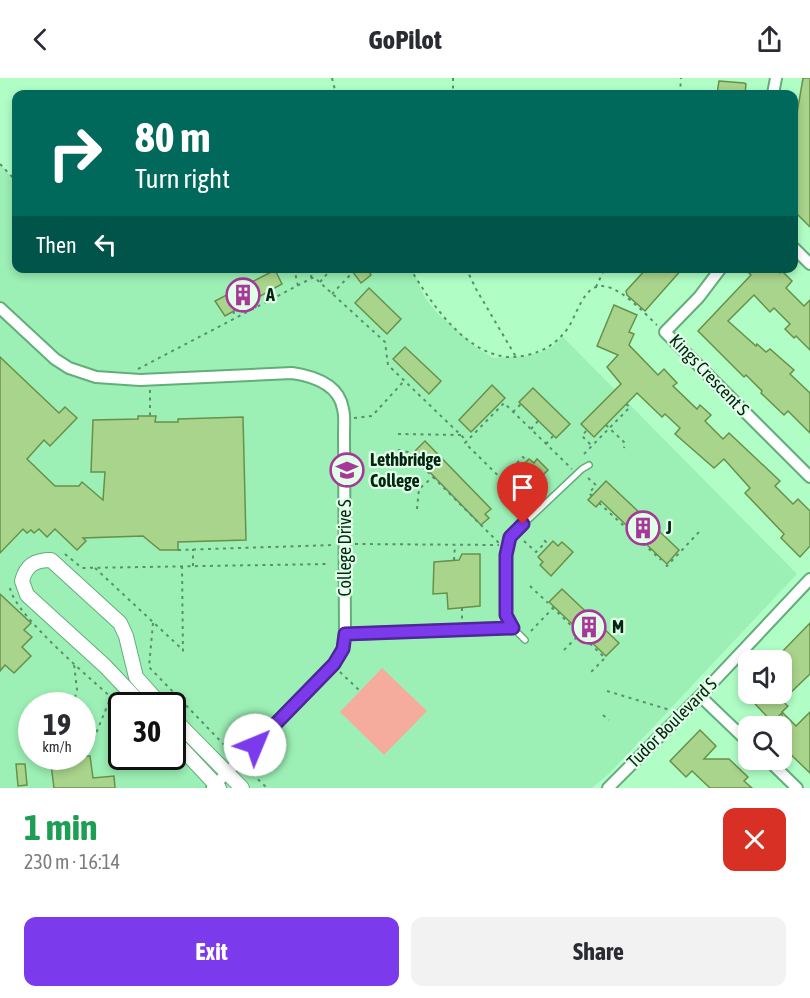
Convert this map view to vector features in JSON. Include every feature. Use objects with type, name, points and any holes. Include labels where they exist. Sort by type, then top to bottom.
[{"type":"street","points":[[798,252],[810,264]]},
{"type":"street","name":"Kings Crescent S","points":[[717,273],[699,297],[665,332],[810,477]]},
{"type":"street","name":"College Drive S","points":[[0,308],[54,359],[80,373],[96,377],[140,380],[292,373],[316,378],[334,390],[344,409],[345,634],[343,649],[333,665],[216,787],[186,754]]},
{"type":"street","points":[[117,658],[126,636],[120,623],[51,560],[39,560],[28,566],[22,581],[27,595],[117,658],[149,692]]},
{"type":"street","name":"Tudor Boulevard S","points":[[608,788],[700,696],[810,579]]},
{"type":"street","points":[[345,634],[513,628]]},
{"type":"street","points":[[117,658],[135,692]]},
{"type":"street","points":[[700,696],[738,732]]},
{"type":"street","points":[[186,731],[242,788]]},
{"type":"street","points":[[778,770],[797,788]]},
{"type":"lane","points":[[525,640],[513,628],[506,615],[506,555],[510,537],[589,465]]},
{"type":"path","points":[[0,164],[12,177]]},
{"type":"path","points":[[295,273],[298,286]]},
{"type":"path","points":[[311,279],[312,273]]},
{"type":"path","points":[[320,283],[328,273]]},
{"type":"path","points":[[332,294],[352,273]]},
{"type":"path","points":[[413,273],[440,314],[455,329],[489,354],[517,358],[541,352],[552,346],[568,328],[587,294],[596,287],[603,273]]},
{"type":"path","points":[[468,273],[517,358]]},
{"type":"path","points":[[210,332],[314,277],[385,342],[388,365],[467,441]]},
{"type":"path","points":[[596,287],[608,286],[621,293],[665,332]]},
{"type":"path","points":[[270,291],[273,299]]},
{"type":"path","points":[[252,300],[256,308]]},
{"type":"path","points":[[233,311],[236,318]]},
{"type":"path","points":[[344,420],[372,416],[404,381]]},
{"type":"path","points":[[525,501],[465,443],[503,402],[572,469]]},
{"type":"path","points":[[513,412],[521,404]]},
{"type":"path","points":[[584,454],[630,407],[626,404]]},
{"type":"path","points":[[531,429],[538,421]]},
{"type":"path","points":[[606,425],[625,443],[624,448]]},
{"type":"path","points":[[586,431],[582,436],[592,446]]},
{"type":"path","points":[[398,434],[461,435]]},
{"type":"path","points":[[546,444],[553,436]]},
{"type":"path","points":[[398,450],[411,455]]},
{"type":"path","points":[[501,479],[523,457],[527,461]]},
{"type":"path","points":[[178,550],[345,544],[501,545],[417,461]]},
{"type":"path","points":[[511,469],[516,472]]},
{"type":"path","points":[[417,509],[419,489],[433,477]]},
{"type":"path","points":[[588,478],[596,485],[589,493],[592,496]]},
{"type":"path","points":[[599,503],[661,560]]},
{"type":"path","points":[[666,565],[699,532]]},
{"type":"path","points":[[542,538],[550,545]]},
{"type":"path","points":[[524,541],[540,555]]},
{"type":"path","points":[[536,552],[546,542]]},
{"type":"path","points":[[454,560],[455,545]]},
{"type":"path","points":[[193,549],[193,566]]},
{"type":"path","points":[[82,568],[327,564]]},
{"type":"path","points":[[182,566],[183,655]]},
{"type":"path","points":[[94,568],[183,650]]},
{"type":"path","points":[[530,586],[548,603]]},
{"type":"path","points":[[531,631],[552,607],[605,658],[589,675]]},
{"type":"path","points":[[153,623],[149,667],[267,788]]},
{"type":"path","points":[[564,650],[580,634]]},
{"type":"path","points":[[74,663],[76,692]]},
{"type":"path","points":[[333,665],[360,691]]},
{"type":"path","points":[[606,691],[681,714]]},
{"type":"path","points":[[96,733],[108,704]]},
{"type":"path","points":[[603,715],[609,720]]},
{"type":"shaded area","name":"Lethbridge College","points":[[0,164],[12,178],[12,273],[414,273],[425,298],[437,313],[477,348],[493,358],[526,356],[541,352],[553,346],[562,336],[797,574],[610,773],[592,788],[0,788]]},
{"type":"shaded area","points":[[382,668],[427,711],[384,755],[340,712]]},
{"type":"building","points":[[803,78],[810,78],[810,227],[798,215],[798,107]]},
{"type":"building","points":[[719,81],[746,84],[745,90],[718,90]]},
{"type":"building","name":"A","points":[[269,273],[276,273],[282,284],[225,316],[215,301]]},
{"type":"building","points":[[354,273],[370,273],[371,275],[361,283]]},
{"type":"building","points":[[642,273],[679,273],[645,311],[627,295],[626,291]]},
{"type":"building","points":[[749,273],[784,273],[792,281],[786,288],[804,306],[810,300],[810,350],[785,329],[790,324],[774,308],[770,312],[754,295],[728,321],[756,346],[757,344],[766,352],[770,349],[794,370],[790,374],[810,393],[810,433],[788,411],[784,415],[746,375],[744,377],[698,331],[751,275]]},
{"type":"building","points":[[369,288],[401,319],[387,334],[355,303]]},
{"type":"building","points":[[614,305],[637,315],[629,332],[634,334],[629,345],[658,375],[664,369],[677,383],[673,386],[697,409],[700,405],[711,415],[705,421],[723,439],[729,433],[780,481],[775,486],[793,504],[798,499],[810,511],[810,546],[800,557],[781,538],[784,534],[745,493],[750,488],[724,459],[714,468],[675,434],[680,428],[665,414],[662,417],[637,393],[594,437],[581,424],[621,384],[607,367],[618,355],[597,346]]},
{"type":"building","points":[[405,347],[441,381],[429,394],[393,359]]},
{"type":"building","points":[[0,357],[59,413],[65,407],[77,418],[50,446],[44,440],[27,459],[55,486],[79,486],[82,482],[103,500],[105,472],[91,472],[93,420],[138,419],[138,416],[156,416],[155,422],[178,422],[178,419],[243,417],[246,540],[178,542],[178,550],[160,550],[143,536],[83,538],[86,541],[77,550],[55,529],[47,537],[39,529],[34,533],[31,530],[27,533],[23,529],[0,553]]},
{"type":"building","points":[[492,385],[505,398],[471,432],[459,420]]},
{"type":"building","points":[[533,388],[570,424],[556,438],[519,402]]},
{"type":"building","points":[[425,441],[491,509],[485,514],[489,518],[481,525],[419,461],[403,463]]},
{"type":"building","points":[[529,459],[534,463],[537,459],[548,470],[526,492],[515,482],[519,479],[514,474]]},
{"type":"building","name":"J","points":[[606,481],[679,550],[667,564],[601,501],[596,507],[588,500]]},
{"type":"building","points":[[553,541],[558,546],[562,542],[573,552],[551,576],[540,565],[543,562],[538,557]]},
{"type":"building","points":[[462,554],[480,554],[480,606],[448,609],[447,593],[433,594],[434,562],[459,560]]},
{"type":"building","name":"M","points":[[562,589],[619,643],[606,656],[549,602]]},
{"type":"building","points":[[0,594],[31,623],[24,630],[32,637],[22,647],[31,656],[14,673],[5,665],[0,671]]},
{"type":"building","points":[[810,623],[810,674],[792,691],[792,650],[784,650]]},
{"type":"building","points":[[755,704],[786,704],[788,706],[782,712],[786,716],[782,716],[782,713],[779,716],[766,716]]},
{"type":"building","points":[[810,712],[810,773],[792,756],[792,722],[796,726]]},
{"type":"building","points":[[700,730],[716,746],[704,759],[729,759],[748,777],[744,781],[752,788],[710,788],[692,771],[686,777],[670,761]]},
{"type":"building","points":[[16,764],[18,764],[18,770],[26,770],[27,785],[18,786]]},
{"type":"building","points":[[52,770],[92,770],[93,778],[114,776],[115,788],[54,788]]},
{"type":"place","name":"A","points":[[243,295]]},
{"type":"place","name":"Lethbridge College","points":[[347,470]]},
{"type":"place","name":"J","points":[[643,528]]},
{"type":"place","name":"M","points":[[589,627]]},
{"type":"route","points":[[255,745],[334,664],[343,649],[345,634],[513,628],[506,615],[506,555],[510,537],[523,524]]}]
